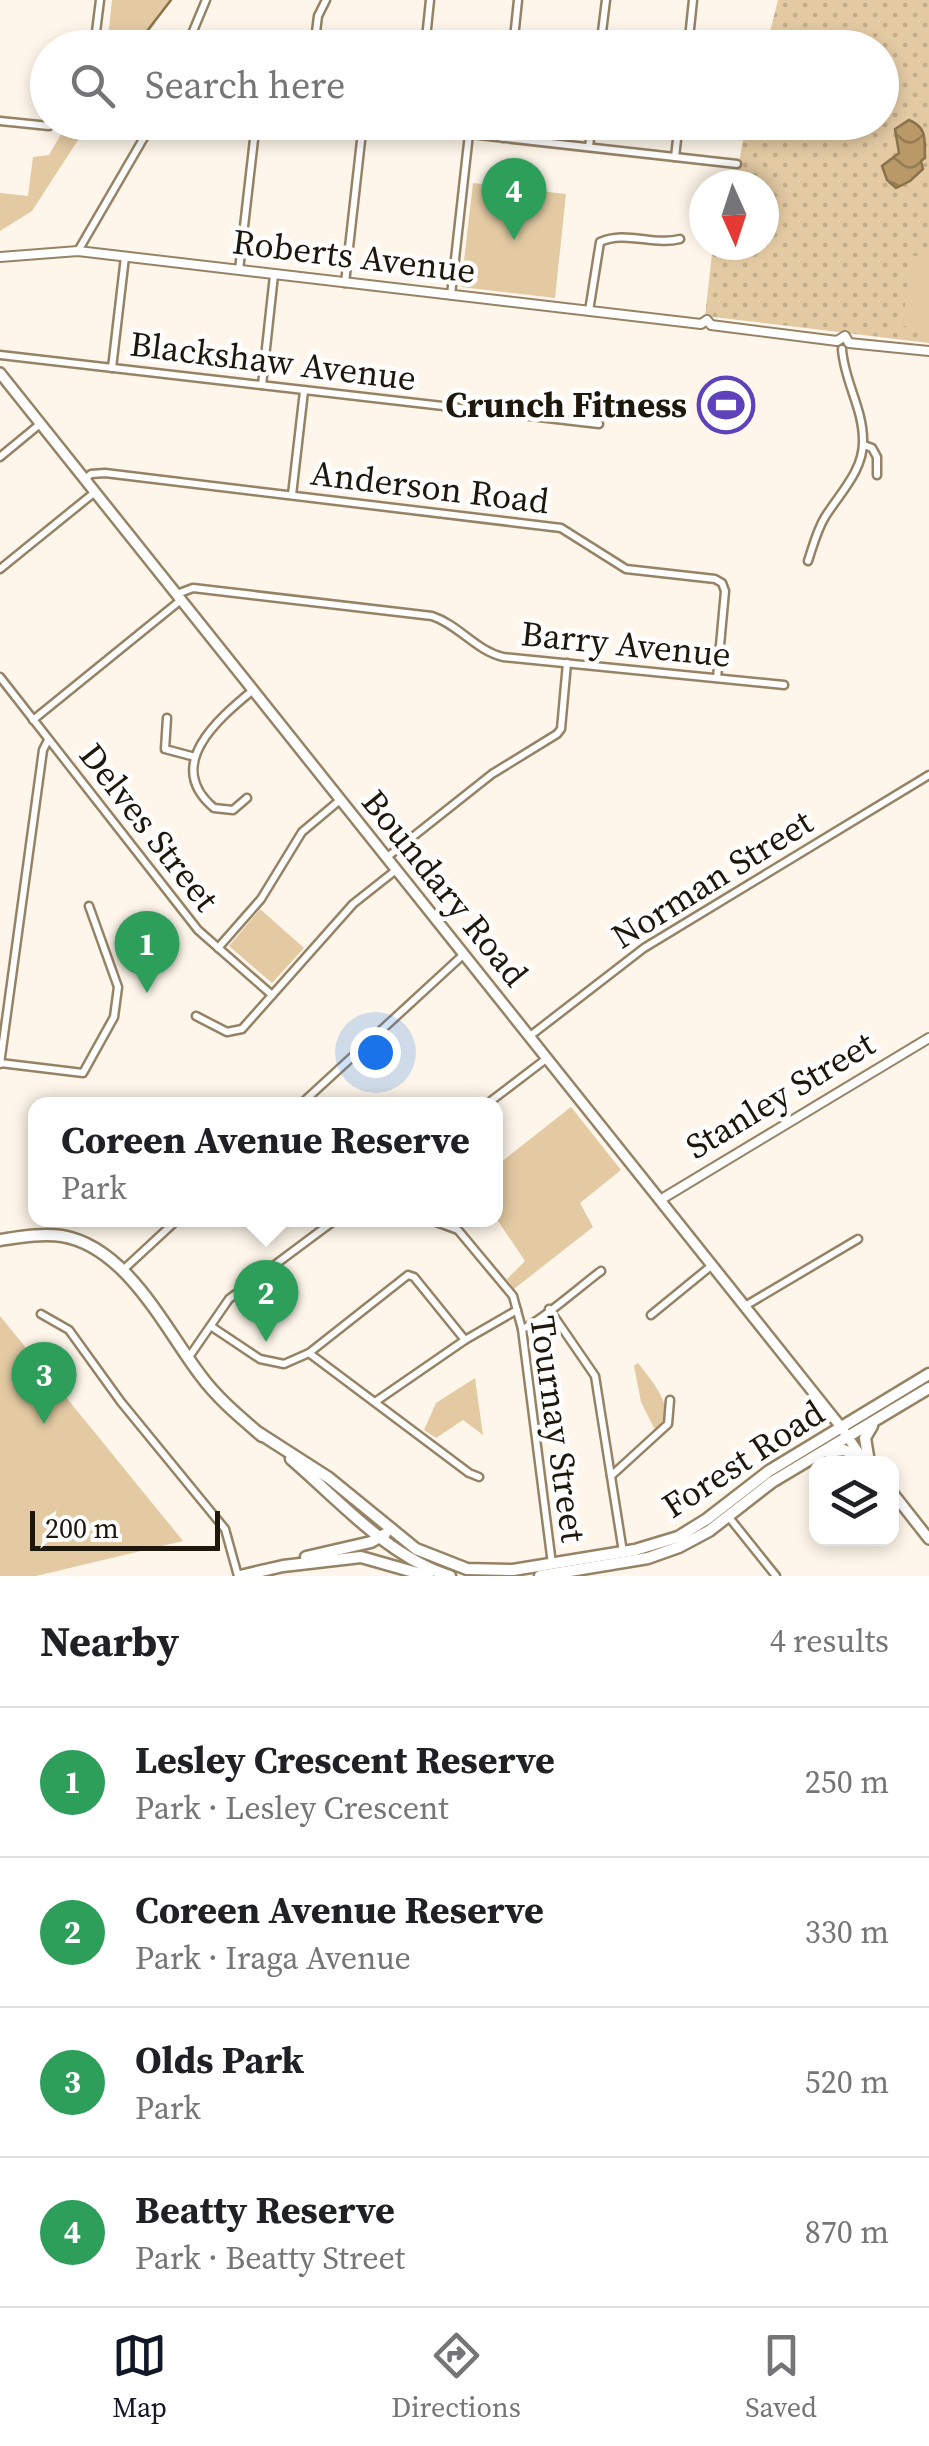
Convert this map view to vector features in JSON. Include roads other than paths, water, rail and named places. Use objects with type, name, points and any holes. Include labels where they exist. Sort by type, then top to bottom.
[{"type":"main road","name":"Boundary Road","points":[[0,373],[864,1456]]},
{"type":"main road","name":"Forest Road","points":[[0,1240],[49,1235],[73,1238],[95,1250],[151,1301],[215,1394],[259,1433],[348,1508],[388,1536],[467,1569],[552,1564],[658,1544],[688,1532],[760,1477],[880,1418],[929,1388]]},
{"type":"main road","name":"Forest Road","points":[[540,1576],[659,1555],[690,1542],[929,1374]]},
{"type":"main road","points":[[866,1456],[864,1438],[880,1418]]},
{"type":"main road","name":"Forest Road","points":[[259,1433],[329,1478],[422,1566],[450,1576]]},
{"type":"main road","points":[[820,1454],[841,1450],[857,1456]]},
{"type":"main road","points":[[899,1501],[929,1539]]},
{"type":"main road","points":[[348,1508],[363,1534],[358,1545]]},
{"type":"main road","points":[[239,1576],[388,1536]]},
{"type":"main road","points":[[326,1560],[388,1536]]},
{"type":"main road","points":[[283,1566],[361,1557],[428,1576]]},
{"type":"street","points":[[96,30],[100,0]]},
{"type":"street","points":[[316,30],[326,0]]},
{"type":"street","points":[[427,30],[430,0]]},
{"type":"street","points":[[515,30],[518,0]]},
{"type":"street","points":[[602,30],[606,0]]},
{"type":"street","points":[[690,30],[694,0]]},
{"type":"street","points":[[194,30],[206,2]]},
{"type":"street","points":[[0,121],[30,124]]},
{"type":"street","points":[[78,251],[143,140]]},
{"type":"street","points":[[240,270],[254,140]]},
{"type":"street","points":[[345,282],[361,140]]},
{"type":"street","points":[[451,296],[467,140]]},
{"type":"street","points":[[519,140],[737,164]]},
{"type":"street","points":[[589,148],[590,140]]},
{"type":"street","points":[[676,157],[678,140]]},
{"type":"street","points":[[589,312],[600,242],[611,237],[662,242],[680,239]]},
{"type":"street","name":"Roberts Avenue","points":[[0,257],[78,251],[843,344],[929,351]]},
{"type":"street","points":[[112,368],[125,257]]},
{"type":"street","points":[[262,385],[274,275]]},
{"type":"street","points":[[808,561],[823,520],[858,468],[864,445],[861,421],[844,374],[843,344]]},
{"type":"street","name":"Blackshaw Avenue","points":[[0,355],[599,424]]},
{"type":"street","points":[[292,495],[304,390]]},
{"type":"street","points":[[0,457],[40,424]]},
{"type":"street","points":[[864,445],[876,453],[877,475]]},
{"type":"street","name":"Anderson Road","points":[[85,479],[105,472],[556,527],[572,533],[598,554],[626,569],[718,580],[724,591],[717,678]]},
{"type":"street","points":[[0,568],[95,492]]},
{"type":"street","name":"Barry Avenue","points":[[179,597],[192,588],[432,616],[451,624],[490,653],[784,685]]},
{"type":"street","points":[[34,720],[179,597]]},
{"type":"street","points":[[386,858],[492,774],[557,734],[561,729],[567,663]]},
{"type":"street","name":"Delves Street","points":[[0,677],[198,930],[272,995]]},
{"type":"street","points":[[247,798],[232,810],[214,808],[197,787],[195,757],[214,725],[253,690]]},
{"type":"street","points":[[167,718],[160,746],[195,757]]},
{"type":"street","points":[[48,740],[43,750],[0,1063],[82,1073],[114,1017],[118,987],[89,906]]},
{"type":"street","name":"Norman Street","points":[[529,1037],[644,948],[929,775]]},
{"type":"street","points":[[218,948],[261,899],[302,832],[340,800]]},
{"type":"street","points":[[196,1016],[227,1032],[235,1032],[353,904],[396,870]]},
{"type":"street","points":[[308,1097],[463,954]]},
{"type":"street","name":"Stanley Street","points":[[660,1200],[929,1038]]},
{"type":"street","points":[[496,1097],[546,1060]]},
{"type":"street","points":[[122,1272],[170,1227]]},
{"type":"street","points":[[188,1359],[228,1299],[326,1227]]},
{"type":"street","name":"Tournay Street","points":[[450,1227],[458,1230],[513,1296],[518,1310],[552,1564]]},
{"type":"street","points":[[744,1306],[858,1239]]},
{"type":"street","points":[[651,1315],[711,1266]]},
{"type":"street","points":[[522,1328],[533,1325],[601,1271]]},
{"type":"street","points":[[212,1327],[260,1359],[284,1364],[309,1352],[408,1274],[465,1340]]},
{"type":"street","points":[[549,1309],[595,1376],[623,1552]]},
{"type":"street","points":[[375,1402],[465,1340],[518,1310]]},
{"type":"street","points":[[41,1314],[68,1330],[120,1402],[226,1528],[239,1576]]},
{"type":"street","points":[[309,1352],[480,1477]]},
{"type":"street","points":[[610,1477],[668,1424],[670,1400]]},
{"type":"street","points":[[728,1516],[776,1576]]},
{"type":"water","points":[[909,120],[920,127],[925,158],[921,161],[923,169],[896,188],[887,180],[882,166],[899,153],[899,126]]},
{"type":"waterway","points":[[148,30],[171,0]]},
{"type":"place","name":"Beatty Reserve","points":[[514,240]]},
{"type":"place","name":"Crunch Fitness","points":[[726,405]]},
{"type":"place","name":"Lesley Crescent Reserve","points":[[147,993]]},
{"type":"place","name":"Coreen Avenue Reserve","points":[[266,1342]]},
{"type":"place","name":"Olds Park","points":[[44,1424]]}]
